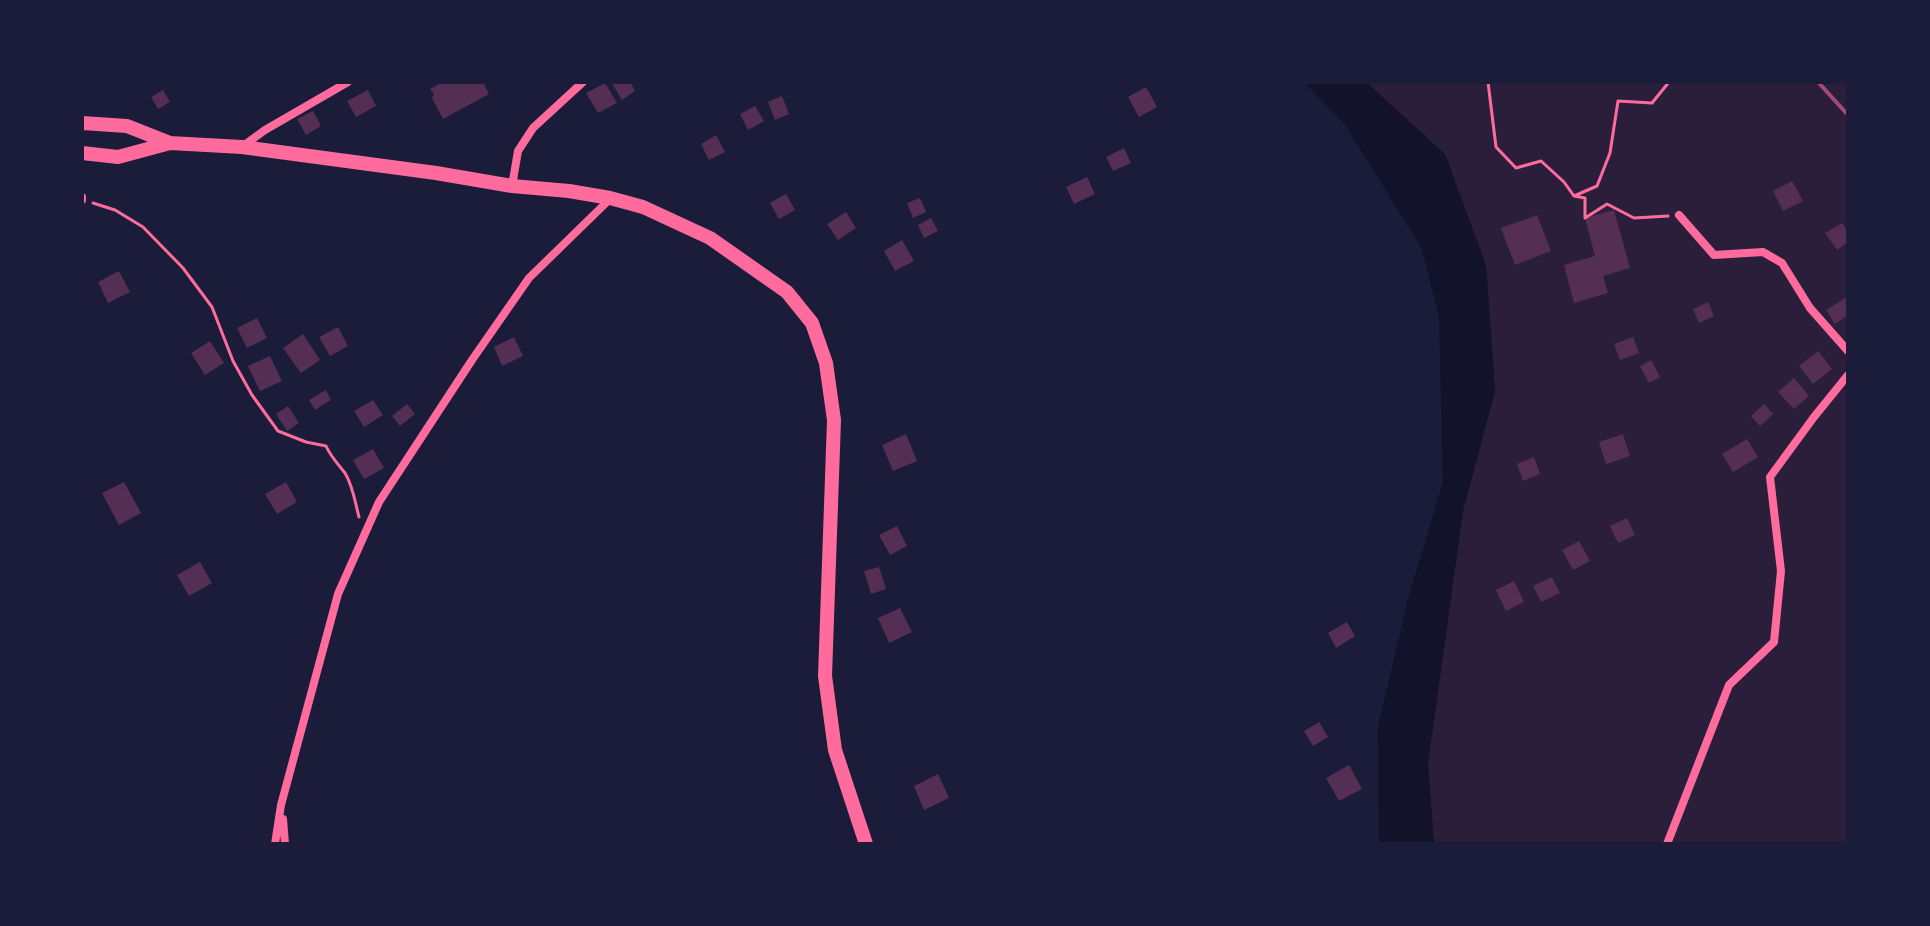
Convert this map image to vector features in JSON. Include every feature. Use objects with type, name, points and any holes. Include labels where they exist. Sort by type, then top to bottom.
[{"type":"highway","points":[[82,123],[127,126],[170,143]]},
{"type":"highway","points":[[82,153],[118,157],[170,143],[242,147],[610,198],[643,207],[710,238],[787,292],[812,323],[826,363],[834,420],[825,676],[835,750],[866,844]]},
{"type":"street","points":[[242,147],[265,130],[348,82]]},
{"type":"street","points":[[512,186],[518,151],[533,128],[583,82]]},
{"type":"street","points":[[275,844],[282,802],[338,594],[379,502],[529,278],[610,198]]},
{"type":"street","points":[[1679,215],[1714,255],[1763,252],[1782,263],[1810,308],[1848,351]]},
{"type":"street","points":[[1667,844],[1729,685],[1774,642],[1781,571],[1770,477],[1848,375]]},
{"type":"street","points":[[282,802],[285,844]]},
{"type":"path","points":[[1488,82],[1496,147],[1516,168],[1541,161],[1574,196],[1585,198],[1585,218],[1607,204],[1634,218],[1679,215]]},
{"type":"path","points":[[1574,196],[1597,186],[1610,153],[1618,101],[1652,103],[1669,82]]},
{"type":"path","points":[[82,199],[115,210],[143,227],[183,268],[212,307],[233,361],[252,395],[278,431],[326,446],[346,475],[353,490],[359,520],[367,530]]},
{"type":"shaded area","points":[[1304,82],[1366,82],[1445,154],[1486,265],[1495,391],[1463,511],[1428,763],[1434,844],[1379,844],[1378,727],[1408,599],[1443,482],[1439,317],[1422,249],[1346,126]]},
{"type":"shaded area","points":[[1366,82],[1848,82],[1848,844],[1434,844],[1428,763],[1463,511],[1495,391],[1486,266],[1445,155]]},
{"type":"building","points":[[443,82],[483,82],[489,94],[443,119],[430,89]]},
{"type":"building","points":[[611,82],[630,82],[635,91],[622,100]]},
{"type":"building","points":[[605,83],[617,103],[598,113],[586,93]]},
{"type":"building","points":[[1146,87],[1157,107],[1139,117],[1128,97]]},
{"type":"building","points":[[163,90],[170,102],[158,109],[151,97]]},
{"type":"building","points":[[368,90],[376,106],[356,117],[347,101]]},
{"type":"building","points":[[782,96],[789,114],[775,120],[768,102]]},
{"type":"building","points":[[755,106],[764,121],[748,130],[740,114]]},
{"type":"building","points":[[313,111],[321,126],[306,135],[297,119]]},
{"type":"building","points":[[716,135],[725,152],[709,160],[701,144]]},
{"type":"building","points":[[1124,148],[1131,163],[1113,171],[1106,157]]},
{"type":"building","points":[[1087,177],[1095,194],[1074,204],[1066,187]]},
{"type":"building","points":[[1792,181],[1803,201],[1783,211],[1773,191]]},
{"type":"building","points":[[786,194],[795,210],[779,219],[770,203]]},
{"type":"building","points":[[920,198],[926,212],[913,218],[907,203]]},
{"type":"building","points":[[1614,210],[1630,268],[1603,276],[1608,293],[1574,303],[1564,265],[1595,256],[1585,218]]},
{"type":"building","points":[[846,212],[856,228],[838,240],[827,224]]},
{"type":"building","points":[[1537,215],[1551,251],[1515,265],[1501,228]]},
{"type":"building","points":[[931,218],[938,231],[924,238],[918,225]]},
{"type":"building","points":[[1842,223],[1848,232],[1848,242],[1837,250],[1825,233]]},
{"type":"building","points":[[902,240],[914,261],[895,271],[884,251]]},
{"type":"building","points":[[119,271],[130,292],[108,303],[98,282]]},
{"type":"building","points":[[1845,298],[1848,315],[1835,324],[1826,310]]},
{"type":"building","points":[[1708,302],[1714,316],[1699,323],[1693,309]]},
{"type":"building","points":[[257,318],[267,338],[247,348],[237,328]]},
{"type":"building","points":[[338,327],[348,346],[330,356],[319,337]]},
{"type":"building","points":[[303,334],[320,360],[301,373],[283,348]]},
{"type":"building","points":[[514,337],[523,356],[502,366],[494,347]]},
{"type":"building","points":[[1633,337],[1639,353],[1620,360],[1614,344]]},
{"type":"building","points":[[210,341],[224,363],[205,375],[191,353]]},
{"type":"building","points":[[1818,351],[1832,369],[1813,384],[1799,366]]},
{"type":"building","points":[[270,356],[282,381],[260,391],[248,366]]},
{"type":"building","points":[[1651,360],[1660,377],[1649,383],[1640,366]]},
{"type":"building","points":[[1794,378],[1809,396],[1794,409],[1778,392]]},
{"type":"building","points":[[326,390],[331,400],[315,410],[309,400]]},
{"type":"building","points":[[373,400],[383,415],[364,427],[354,411]]},
{"type":"building","points":[[407,404],[415,414],[400,426],[392,416]]},
{"type":"building","points":[[1764,404],[1773,414],[1760,426],[1751,416]]},
{"type":"building","points":[[288,406],[299,423],[287,431],[276,414]]},
{"type":"building","points":[[906,434],[917,461],[893,471],[882,445]]},
{"type":"building","points":[[1623,434],[1630,456],[1606,464],[1599,442]]},
{"type":"building","points":[[1747,439],[1758,457],[1733,472],[1722,454]]},
{"type":"building","points":[[373,449],[384,468],[364,479],[353,460]]},
{"type":"building","points":[[1534,457],[1540,474],[1523,481],[1517,464]]},
{"type":"building","points":[[124,482],[141,513],[119,525],[102,493]]},
{"type":"building","points":[[286,482],[297,502],[277,514],[265,494]]},
{"type":"building","points":[[1627,518],[1635,535],[1618,543],[1610,526]]},
{"type":"building","points":[[897,526],[907,546],[890,555],[879,535]]},
{"type":"building","points":[[1579,541],[1590,561],[1573,570],[1562,550]]},
{"type":"building","points":[[200,562],[212,583],[189,596],[177,575]]},
{"type":"building","points":[[879,567],[886,589],[871,594],[864,571]]},
{"type":"building","points":[[1552,577],[1560,593],[1541,602],[1533,586]]},
{"type":"building","points":[[1514,581],[1524,602],[1506,611],[1496,590]]},
{"type":"building","points":[[900,608],[912,632],[889,643],[878,618]]},
{"type":"building","points":[[1347,622],[1355,636],[1336,648],[1328,633]]},
{"type":"building","points":[[1319,722],[1328,737],[1313,746],[1304,731]]},
{"type":"building","points":[[1349,765],[1362,789],[1339,801],[1326,778]]},
{"type":"building","points":[[938,774],[949,798],[924,810],[914,786]]},
{"type":"railway","points":[[1818,82],[1848,115]]}]
